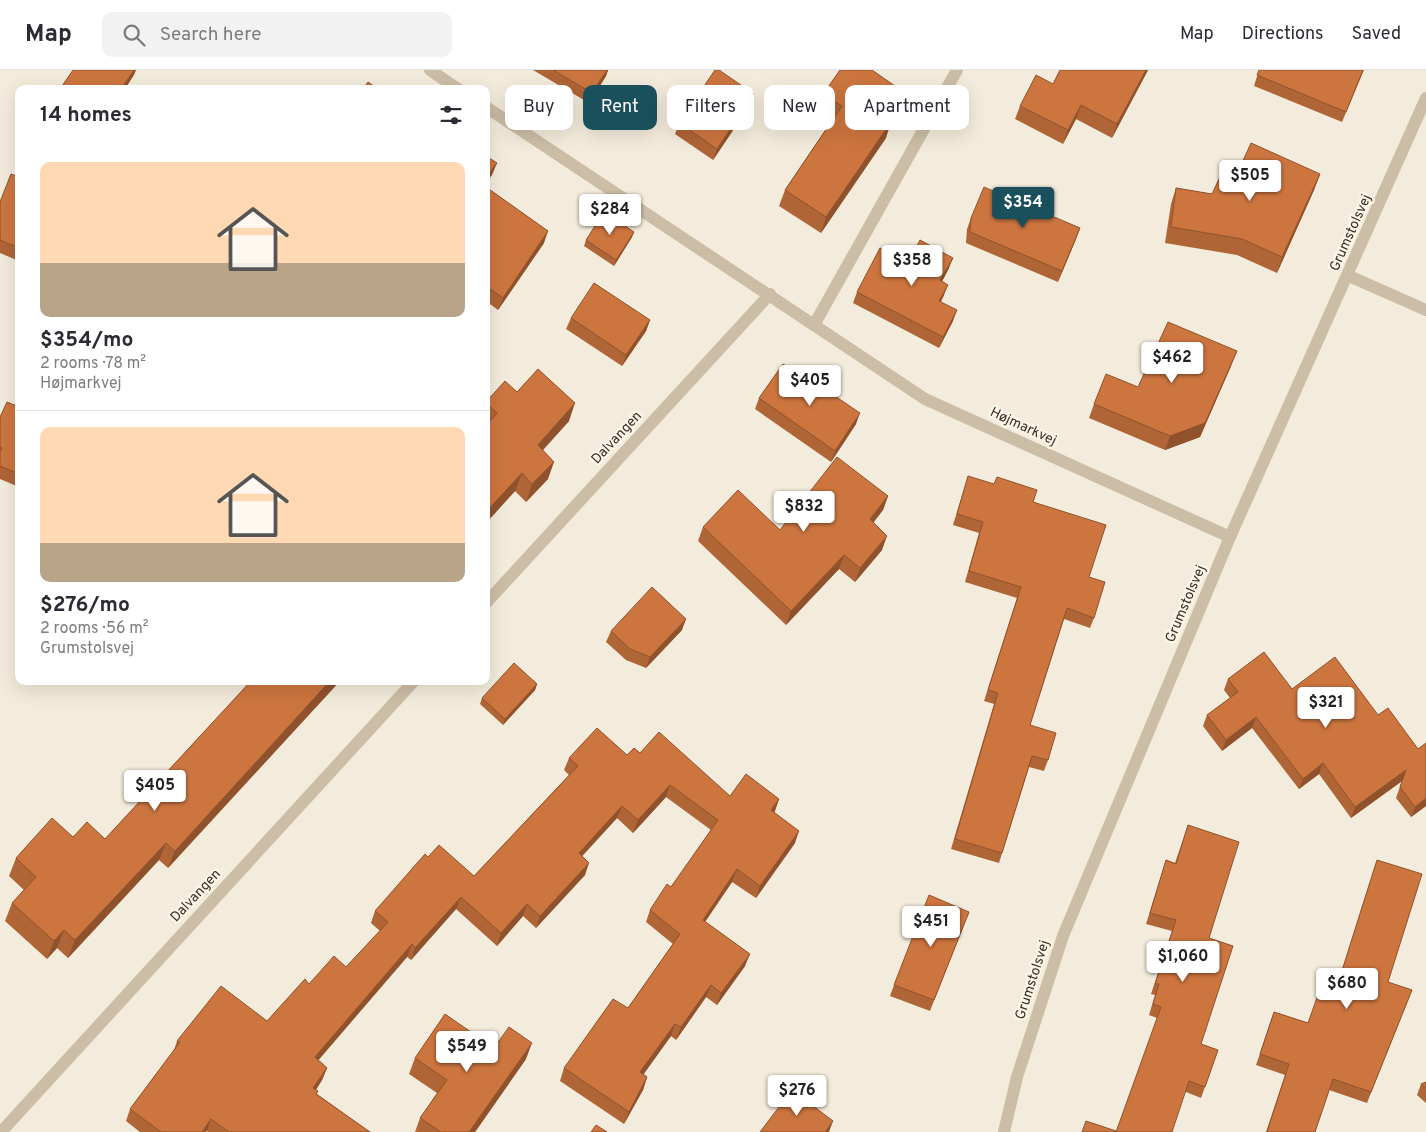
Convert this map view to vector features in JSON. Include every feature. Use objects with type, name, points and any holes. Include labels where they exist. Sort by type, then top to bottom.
[{"type":"street","points":[[814,325],[957,70]]},
{"type":"street","points":[[434,71],[453,85]]},
{"type":"street","name":"Grumstolsvej","points":[[1004,1132],[1017,1077],[1063,936],[1230,537],[1349,276],[1426,98]]},
{"type":"street","name":"Højmarkvej","points":[[490,110],[770,294],[925,399],[1230,537]]},
{"type":"street","points":[[1349,276],[1426,310]]},
{"type":"street","name":"Dalvangen","points":[[490,599],[770,294]]},
{"type":"street","name":"Dalvangen","points":[[1,1132],[410,685]]},
{"type":"building","points":[[73,70],[134,70],[124,85],[63,85]]},
{"type":"building","points":[[553,70],[607,70],[597,85],[583,85],[583,88]]},
{"type":"building","points":[[715,70],[719,70],[741,85],[705,85]]},
{"type":"building","points":[[840,70],[872,70],[894,85],[845,85],[845,130],[886,130],[826,217],[785,190],[826,130],[835,130],[835,116],[842,106],[835,102],[835,85],[829,85]]},
{"type":"building","points":[[1060,70],[1146,70],[1117,124],[1081,105],[1068,130],[1020,106],[1036,75],[1053,84]]},
{"type":"building","points":[[1259,70],[1363,70],[1346,112],[1257,75]]},
{"type":"building","points":[[689,130],[730,130],[717,149]]},
{"type":"building","points":[[1251,143],[1320,174],[1282,257],[1242,239],[1171,227],[1176,188],[1212,194],[1225,166],[1238,172]]},
{"type":"building","points":[[490,159],[497,163],[490,172]]},
{"type":"building","points":[[11,174],[15,176],[15,246],[0,240],[0,202]]},
{"type":"building","points":[[984,187],[1080,228],[1062,271],[970,232],[971,218]]},
{"type":"building","points":[[490,190],[548,231],[503,298],[490,289]]},
{"type":"building","points":[[604,212],[634,232],[616,260],[586,240]]},
{"type":"building","points":[[920,240],[953,258],[940,280],[948,285],[939,301],[957,310],[943,337],[857,292],[880,248],[908,263]]},
{"type":"building","points":[[594,283],[650,320],[626,355],[571,318]]},
{"type":"building","points":[[1168,322],[1237,351],[1205,423],[1170,436],[1094,404],[1106,374],[1138,387]]},
{"type":"building","points":[[783,364],[821,390],[823,388],[860,413],[835,451],[759,398]]},
{"type":"building","points":[[538,369],[575,403],[538,445],[554,462],[532,484],[522,473],[490,508],[490,421],[497,413],[490,407],[490,398],[505,381],[517,392]]},
{"type":"building","points":[[7,402],[15,405],[15,472],[0,466],[0,452],[2,448],[0,447],[0,417]]},
{"type":"building","points":[[837,457],[888,496],[870,519],[887,536],[860,568],[844,555],[791,611],[703,527],[738,490],[780,530]]},
{"type":"building","points":[[968,476],[994,484],[997,477],[1037,490],[1033,502],[1106,525],[1089,577],[1105,582],[1094,618],[1067,608],[1030,725],[1056,733],[1048,760],[1032,756],[1002,853],[955,839],[998,693],[988,690],[1021,587],[969,571],[983,522],[957,514]]},
{"type":"building","points":[[652,587],[686,619],[650,657],[630,649],[611,631]]},
{"type":"building","points":[[1264,652],[1292,689],[1335,657],[1378,715],[1388,708],[1418,749],[1426,743],[1426,798],[1415,807],[1400,787],[1406,770],[1355,807],[1323,763],[1303,779],[1256,717],[1226,740],[1207,715],[1238,692],[1228,679]]},
{"type":"building","points":[[514,663],[537,684],[505,719],[482,698]]},
{"type":"building","points":[[247,685],[326,685],[175,851],[166,843],[75,940],[64,930],[54,941],[12,903],[36,877],[16,858],[52,818],[73,837],[87,822],[105,839]]},
{"type":"building","points":[[597,728],[627,755],[634,748],[640,753],[659,732],[730,796],[746,774],[779,799],[771,810],[799,831],[760,886],[737,869],[703,920],[750,954],[721,993],[711,985],[681,1027],[675,1024],[640,1072],[647,1077],[629,1112],[564,1068],[613,999],[628,1008],[680,934],[650,910],[667,884],[671,887],[718,820],[670,785],[638,820],[622,806],[579,853],[589,863],[540,916],[527,904],[501,933],[461,897],[415,948],[412,944],[315,1057],[327,1068],[313,1088],[318,1091],[316,1094],[370,1132],[229,1132],[211,1119],[202,1132],[161,1132],[130,1109],[180,1042],[177,1041],[221,986],[267,1021],[305,979],[309,984],[334,956],[346,967],[388,922],[375,911],[425,854],[428,857],[439,845],[474,876],[578,766],[569,758]]},
{"type":"building","points":[[1188,825],[1239,842],[1209,938],[1233,946],[1201,1044],[1218,1050],[1205,1087],[1189,1081],[1172,1132],[1116,1132],[1161,1007],[1153,1004],[1159,984],[1155,984],[1176,920],[1150,913],[1166,860],[1176,864]]},
{"type":"building","points":[[1377,860],[1422,874],[1388,982],[1412,990],[1371,1092],[1333,1079],[1315,1132],[1267,1132],[1289,1064],[1260,1054],[1274,1012],[1308,1023],[1325,975],[1339,980]]},
{"type":"building","points":[[929,895],[969,912],[934,1000],[894,985]]},
{"type":"building","points":[[445,1014],[494,1048],[509,1027],[532,1043],[469,1132],[441,1132],[420,1118],[447,1080],[415,1058]]},
{"type":"building","points":[[792,1090],[833,1121],[825,1132],[760,1132]]},
{"type":"building","points":[[1086,1121],[1116,1131],[1116,1132],[1082,1132]]},
{"type":"building","points":[[596,1125],[607,1132],[591,1132]]}]
